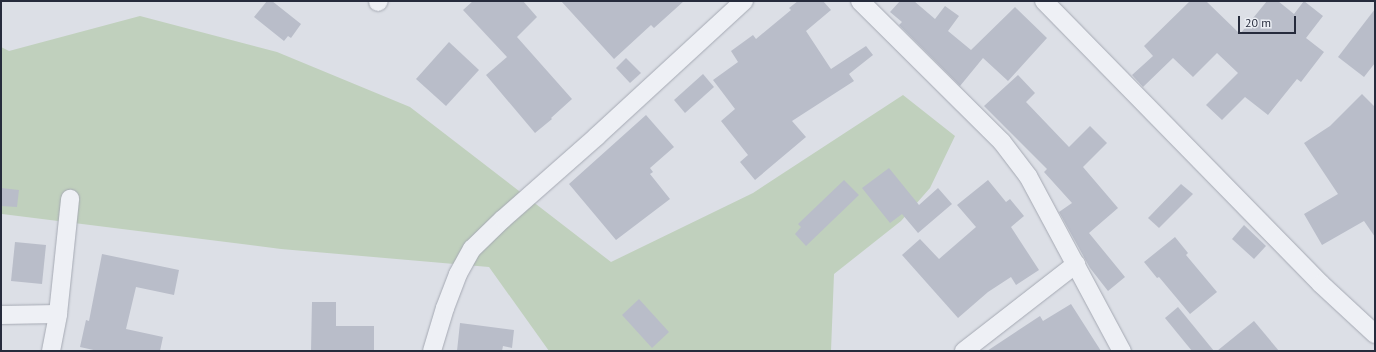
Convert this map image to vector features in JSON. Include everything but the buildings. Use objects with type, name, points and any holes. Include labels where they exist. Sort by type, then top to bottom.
[{"type":"street","points":[[432,351],[455,281],[472,249],[503,219],[597,136],[744,1]]},
{"type":"street","points":[[860,1],[1002,142],[1028,176],[1122,351]]},
{"type":"street","points":[[1044,1],[1321,284],[1375,334]]},
{"type":"street","points":[[51,351],[58,314],[70,199]]},
{"type":"street","points":[[964,351],[1076,264]]},
{"type":"street","points":[[1,315],[58,314]]},
{"type":"green space","points":[[140,16],[277,52],[410,107],[611,262],[753,193],[903,95],[955,136],[930,188],[901,221],[834,274],[831,351],[549,351],[489,267],[281,249],[2,214],[1,216],[1,47],[9,51]]}]
